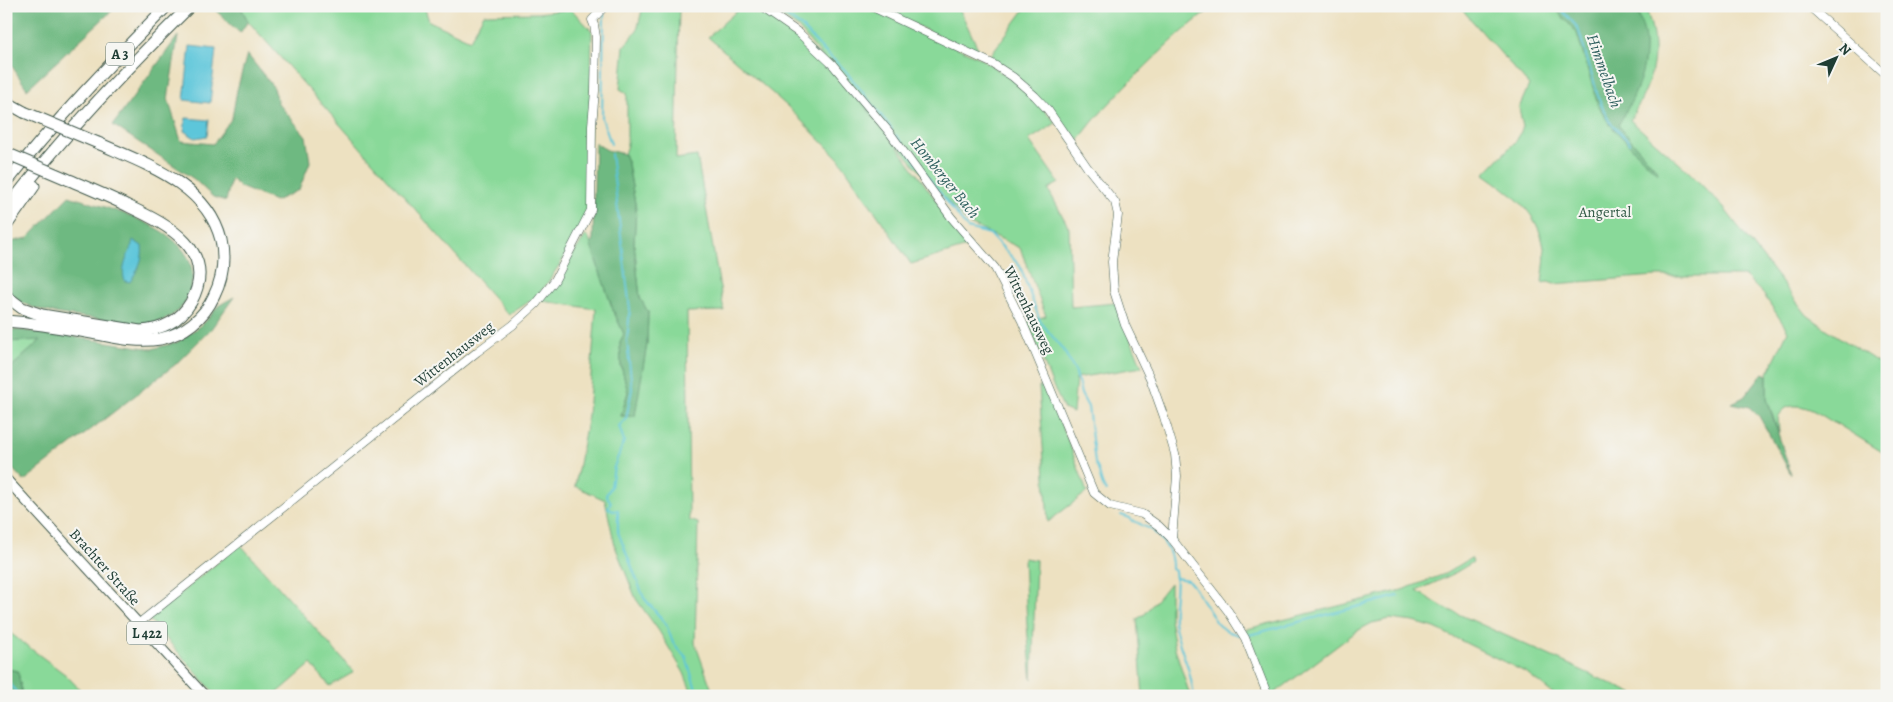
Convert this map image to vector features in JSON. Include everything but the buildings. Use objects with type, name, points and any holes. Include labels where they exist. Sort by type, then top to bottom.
[{"type":"highway","name":"A 3","points":[[6,183],[80,96],[167,6]]},
{"type":"highway","name":"A 3","points":[[6,210],[117,81],[190,6]]},
{"type":"highway","points":[[6,102],[24,112],[168,176],[190,191],[204,206],[217,229],[223,257],[220,282],[212,300],[200,317],[182,330],[167,337],[146,341],[31,323],[6,321]]},
{"type":"highway","points":[[6,107],[24,112]]},
{"type":"highway","points":[[6,226],[76,127]]},
{"type":"highway","points":[[6,153],[161,221],[180,236],[194,255],[198,271],[196,288],[191,302],[184,312],[172,322],[155,329],[140,331],[42,315],[22,308],[6,296]]},
{"type":"main road","name":"Brachter Straße","points":[[6,479],[204,696]]},
{"type":"street","name":"Wittenhausweg","points":[[138,624],[513,325],[536,304],[555,280],[591,210],[592,125],[596,46],[592,20],[605,6]]},
{"type":"street","name":"Wittenhausweg","points":[[760,6],[799,33],[838,71],[890,133],[951,217],[995,268],[1022,321],[1094,492],[1110,506],[1142,514],[1159,526],[1172,539],[1228,611],[1244,638],[1268,696]]},
{"type":"street","points":[[870,6],[993,64],[1014,77],[1048,110],[1087,167],[1115,202],[1118,215],[1112,262],[1114,292],[1125,325],[1158,401],[1175,454],[1177,476],[1172,539]]},
{"type":"street","points":[[1809,6],[1887,76]]},
{"type":"green space","points":[[6,6],[117,6],[27,89],[6,57]]},
{"type":"green space","points":[[211,6],[240,6],[248,21],[240,33]]},
{"type":"green space","points":[[240,6],[424,6],[429,21],[470,40],[484,14],[538,13],[571,9],[592,31],[588,222],[544,288],[533,299],[509,315],[248,21]]},
{"type":"green space","points":[[643,6],[679,6],[676,159],[697,156],[724,311],[687,312],[689,520],[698,523],[695,643],[714,696],[693,696],[684,673],[659,631],[636,599],[615,546],[605,500],[575,486],[588,415],[596,309],[542,301],[586,235],[613,310],[624,334],[620,342],[621,366],[628,392],[621,416],[634,416],[647,344],[648,312],[640,298],[634,243],[636,209],[628,164],[624,154],[627,145],[627,93],[620,89],[624,46],[637,31]]},
{"type":"green space","points":[[742,6],[759,10],[783,25],[811,47],[837,72],[884,128],[970,246],[911,264],[839,159],[787,106],[708,37]]},
{"type":"green space","points":[[764,6],[866,6],[982,59],[1021,86],[1056,123],[1029,140],[1059,183],[1048,189],[1069,228],[1071,307],[1116,303],[1142,367],[1076,378],[1073,413],[1064,409],[1052,384],[1028,321],[1046,316],[1020,248],[968,223],[918,169],[798,28]]},
{"type":"green space","points":[[874,6],[958,6],[981,55]]},
{"type":"green space","points":[[1027,6],[1215,6],[1179,34],[1125,87],[1092,123],[1075,147],[1050,112],[989,59]]},
{"type":"green space","name":"Angertal","points":[[1459,6],[1645,6],[1653,37],[1653,65],[1645,92],[1630,120],[1689,172],[1723,207],[1807,315],[1887,368],[1887,455],[1820,414],[1799,406],[1786,408],[1778,417],[1779,433],[1767,399],[1767,375],[1788,331],[1764,295],[1745,276],[1655,276],[1554,284],[1542,283],[1545,252],[1536,224],[1514,196],[1484,174],[1517,140],[1523,127],[1519,108],[1529,85]]},
{"type":"green space","points":[[1553,6],[1636,6],[1645,40],[1644,63],[1634,95],[1618,125],[1658,171],[1657,173],[1610,125],[1598,105],[1577,33]]},
{"type":"green space","points":[[178,36],[168,99],[181,141],[213,144],[232,118],[237,90],[247,54],[274,88],[278,103],[306,136],[310,162],[299,190],[275,201],[240,187],[231,179],[226,201],[213,197],[194,179],[113,125]]},
{"type":"green space","points":[[595,143],[607,150],[624,154],[628,164],[636,209],[634,243],[640,298],[648,312],[647,344],[635,416],[621,416],[628,392],[621,366],[620,342],[624,334],[613,310],[591,246],[593,238]]},
{"type":"green space","points":[[69,196],[131,217],[153,227],[172,239],[186,254],[192,272],[189,294],[183,306],[173,315],[161,321],[148,325],[139,325],[44,311],[23,303],[13,295],[6,281],[6,243],[28,238]]},
{"type":"green space","points":[[234,297],[211,329],[176,364],[24,481],[6,462],[6,372],[41,340],[6,342],[6,329],[56,334],[152,349],[178,342],[205,322],[218,306]]},
{"type":"green space","points":[[42,339],[6,372],[6,342]]},
{"type":"green space","points":[[1763,373],[1767,375],[1767,399],[1791,474],[1759,416],[1749,407],[1732,403],[1744,397]]},
{"type":"green space","points":[[1039,387],[1044,387],[1068,440],[1087,492],[1048,522]]},
{"type":"green space","points":[[240,544],[354,672],[330,686],[311,664],[274,696],[217,696],[149,619]]},
{"type":"green space","points":[[1024,558],[1036,560],[1032,680],[1027,626]]},
{"type":"green space","points":[[1471,558],[1473,562],[1417,591],[1443,607],[1638,696],[1556,696],[1527,673],[1435,628],[1414,622],[1390,619],[1372,623],[1357,631],[1271,696],[1243,630],[1402,590],[1445,574]]},
{"type":"green space","points":[[1170,583],[1170,619],[1175,648],[1190,696],[1143,696],[1137,619],[1145,614]]},
{"type":"green space","points":[[6,630],[66,675],[86,696],[22,696],[18,671],[6,669]]},
{"type":"green space","points":[[6,669],[18,671],[22,696],[6,696]]},
{"type":"water","points":[[190,46],[216,49],[210,103],[184,100]]},
{"type":"water","points":[[186,118],[209,120],[207,136],[195,138],[184,131]]},
{"type":"water","points":[[133,240],[142,246],[142,256],[130,282],[125,281],[123,271]]},
{"type":"waterway","name":"Homberger Bach","points":[[772,6],[803,28],[844,69],[892,129]]},
{"type":"waterway","name":"Himmelbach","points":[[1558,6],[1578,28],[1600,102],[1609,121],[1630,143]]},
{"type":"waterway","points":[[604,13],[602,118],[611,144]]},
{"type":"waterway","name":"Homberger Bach","points":[[896,135],[967,228],[990,234],[1020,266],[1040,321],[1064,351],[1076,373],[1081,394],[1088,407],[1095,463],[1106,491]]},
{"type":"waterway","points":[[611,154],[630,309],[627,341],[632,389],[626,419],[619,426],[624,441],[614,467],[611,487],[606,495],[611,502],[608,508],[613,511],[618,510],[618,532],[644,598],[666,624],[673,643],[686,657],[698,696]]},
{"type":"waterway","name":"Homberger Bach","points":[[1121,515],[1150,528],[1169,551],[1172,569],[1175,571],[1176,577],[1175,626],[1189,670],[1194,696]]},
{"type":"waterway","points":[[1176,578],[1188,580],[1219,626],[1239,635]]},
{"type":"waterway","points":[[1249,635],[1398,596]]},
{"type":"waterway","points":[[11,685],[19,696]]}]
